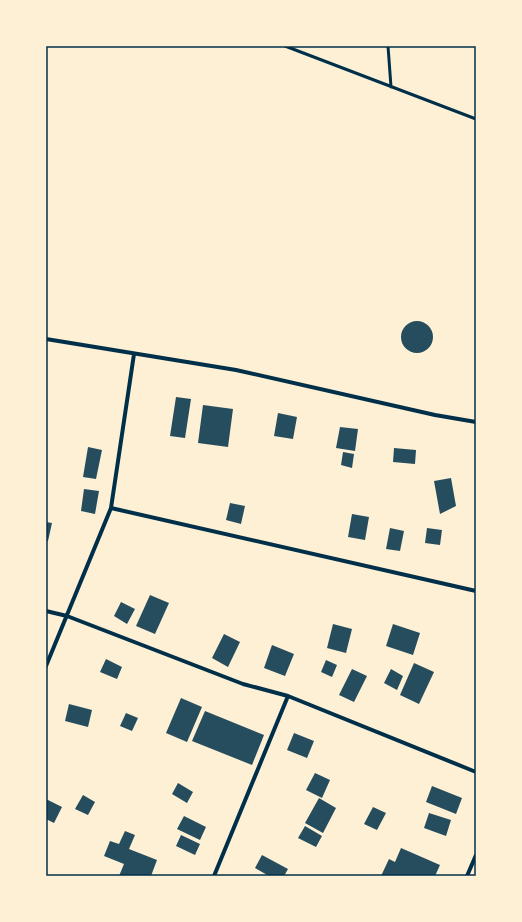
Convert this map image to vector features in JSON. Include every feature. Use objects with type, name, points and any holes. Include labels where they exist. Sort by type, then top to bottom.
[{"type":"street","points":[[46,339],[236,370],[435,415],[476,422]]},
{"type":"street","points":[[46,666],[111,508],[134,354]]},
{"type":"street","points":[[111,508],[476,591]]},
{"type":"street","points":[[46,611],[67,616],[243,684],[288,696],[476,772]]},
{"type":"street","points":[[214,876],[288,696]]},
{"type":"street","points":[[467,876],[476,855]]},
{"type":"lane","points":[[285,46],[476,119]]},
{"type":"lane","points":[[388,46],[391,87]]},
{"type":"building","points":[[414,321],[420,321],[430,328],[433,337],[432,343],[426,350],[420,353],[414,353],[404,346],[401,340],[401,334],[408,324]]},
{"type":"building","points":[[176,397],[191,399],[185,438],[170,436]]},
{"type":"building","points":[[203,405],[233,409],[228,447],[198,443]]},
{"type":"building","points":[[278,413],[297,417],[293,439],[274,436]]},
{"type":"building","points":[[340,427],[358,429],[355,451],[336,448]]},
{"type":"building","points":[[88,447],[102,450],[96,479],[83,477]]},
{"type":"building","points":[[394,448],[416,450],[415,464],[393,462]]},
{"type":"building","points":[[343,452],[354,454],[352,468],[341,465]]},
{"type":"building","points":[[451,478],[456,506],[440,514],[434,481]]},
{"type":"building","points":[[84,489],[99,491],[95,514],[81,511]]},
{"type":"building","points":[[230,503],[245,506],[241,524],[226,520]]},
{"type":"building","points":[[352,514],[369,517],[365,540],[348,537]]},
{"type":"building","points":[[46,522],[52,523],[48,541],[46,541]]},
{"type":"building","points":[[390,528],[404,531],[400,551],[386,549]]},
{"type":"building","points":[[427,528],[442,530],[440,545],[425,543]]},
{"type":"building","points":[[150,595],[169,603],[155,634],[136,626]]},
{"type":"building","points":[[121,602],[135,609],[127,624],[114,616]]},
{"type":"building","points":[[333,624],[352,629],[346,653],[327,648]]},
{"type":"building","points":[[393,624],[420,633],[413,655],[386,646]]},
{"type":"building","points":[[224,634],[240,642],[228,667],[212,658]]},
{"type":"building","points":[[272,645],[294,654],[285,676],[264,668]]},
{"type":"building","points":[[106,659],[122,667],[117,679],[100,672]]},
{"type":"building","points":[[326,660],[337,665],[332,677],[321,672]]},
{"type":"building","points":[[414,663],[434,672],[419,704],[400,695]]},
{"type":"building","points":[[352,669],[367,676],[354,702],[339,695]]},
{"type":"building","points":[[391,669],[403,676],[397,690],[384,683]]},
{"type":"building","points":[[181,698],[202,707],[187,742],[166,733]]},
{"type":"building","points":[[69,704],[92,710],[88,727],[65,721]]},
{"type":"building","points":[[205,711],[264,735],[252,765],[192,741]]},
{"type":"building","points":[[126,713],[138,718],[132,731],[120,726]]},
{"type":"building","points":[[294,733],[314,741],[307,758],[287,750]]},
{"type":"building","points":[[315,773],[330,780],[322,798],[306,790]]},
{"type":"building","points":[[178,783],[193,792],[187,803],[172,794]]},
{"type":"building","points":[[432,786],[462,798],[456,814],[426,802]]},
{"type":"building","points":[[83,795],[95,802],[88,815],[75,809]]},
{"type":"building","points":[[319,798],[336,808],[323,833],[305,823]]},
{"type":"building","points":[[46,799],[62,807],[54,823],[46,819]]},
{"type":"building","points":[[373,807],[386,813],[377,830],[364,824]]},
{"type":"building","points":[[429,813],[451,820],[446,836],[424,828]]},
{"type":"building","points":[[184,816],[206,827],[200,840],[177,829]]},
{"type":"building","points":[[305,826],[322,836],[316,847],[298,838]]},
{"type":"building","points":[[125,831],[135,835],[129,849],[157,860],[151,876],[119,876],[124,864],[104,856],[110,841],[119,844]]},
{"type":"building","points":[[181,835],[200,844],[195,855],[176,846]]},
{"type":"building","points":[[401,848],[440,865],[435,876],[381,876],[389,859],[395,862]]},
{"type":"building","points":[[262,855],[288,869],[284,876],[269,876],[255,868]]}]
